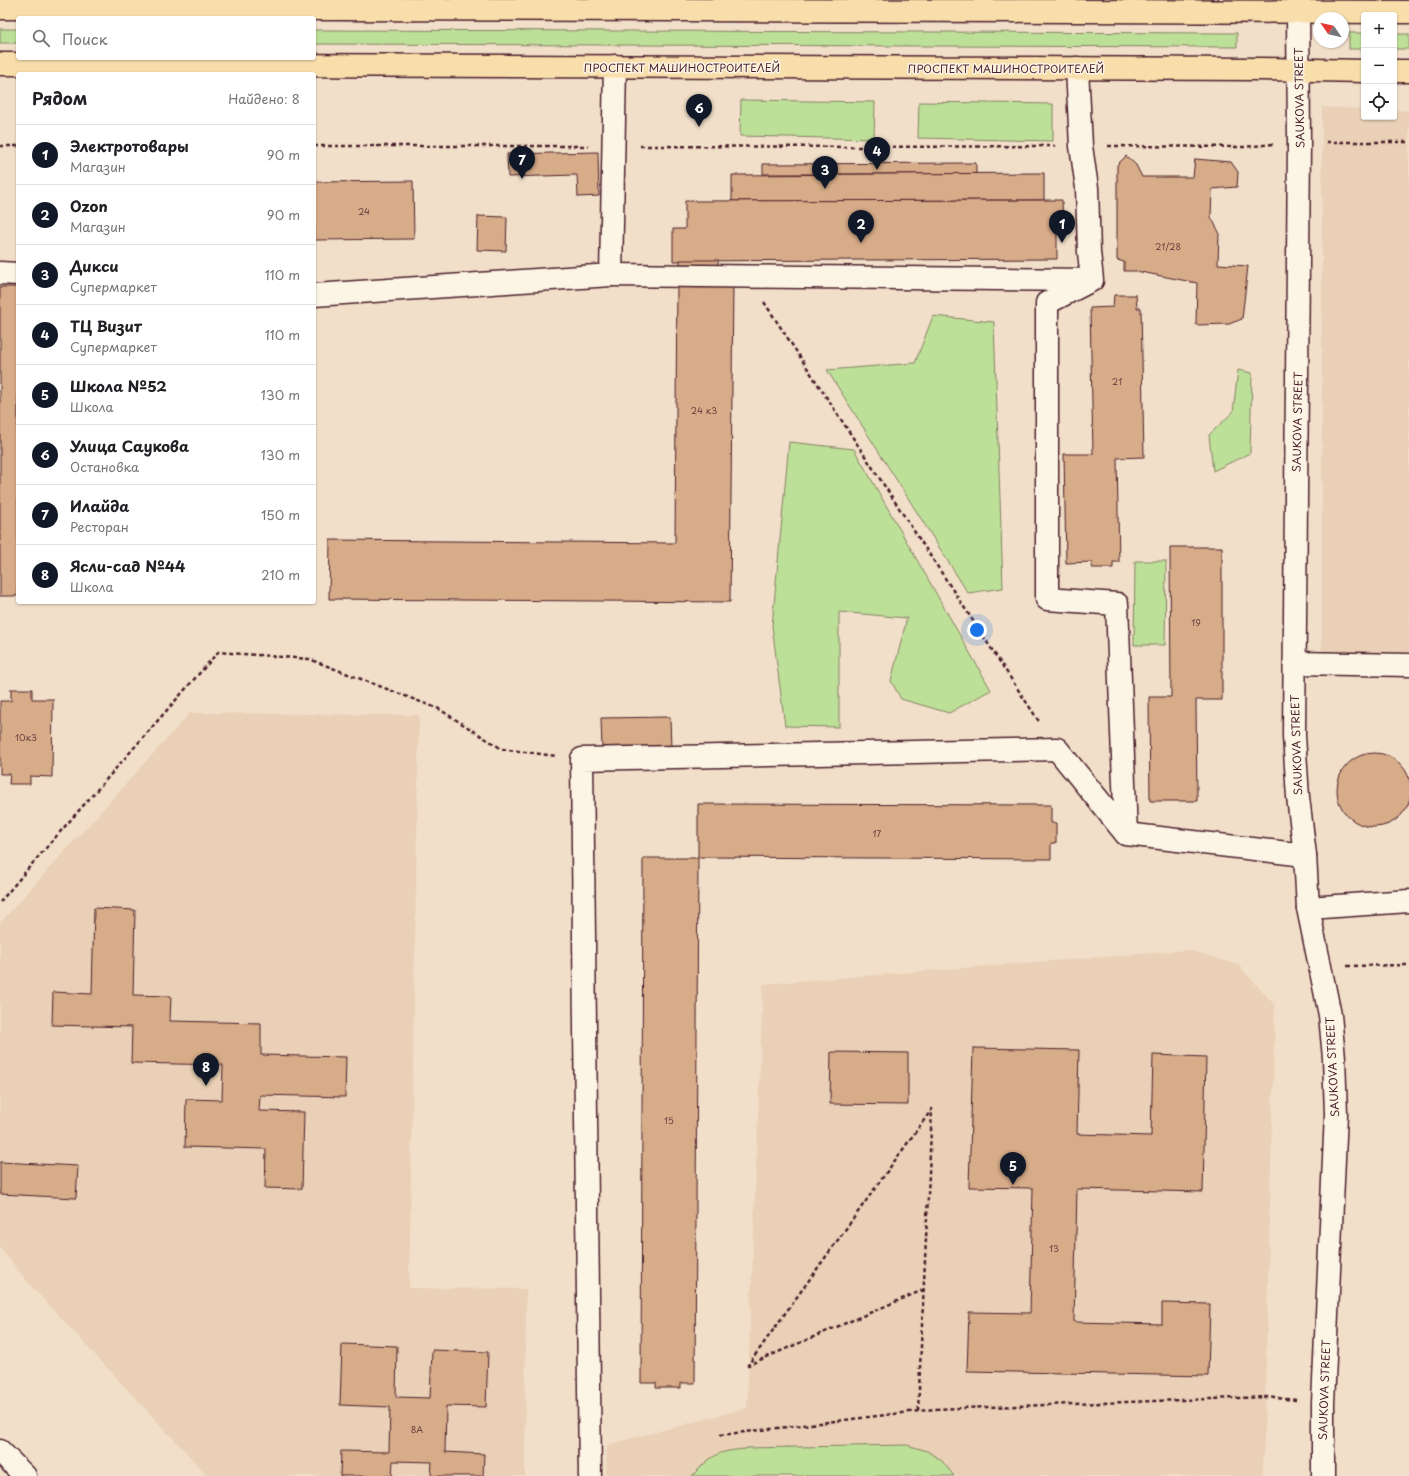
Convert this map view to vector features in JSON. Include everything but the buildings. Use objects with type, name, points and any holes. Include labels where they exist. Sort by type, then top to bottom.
[{"type":"main road","points":[[0,8],[67,4],[762,5],[1298,12],[1409,12]]},
{"type":"main road","name":"ПРОСПЕКТ МАШИНОСТРОИТЕЛЕЙ","points":[[0,64],[1361,70]]},
{"type":"main road","points":[[1397,71],[1409,71]]},
{"type":"street","name":"SAUKOVA STREET","points":[[1298,12],[1299,142],[1294,736],[1298,797],[1305,855],[1308,908],[1330,1015],[1334,1058],[1336,1114],[1323,1403],[1323,1476]]},
{"type":"street","points":[[611,275],[615,66]]},
{"type":"street","points":[[1077,68],[1081,146],[1087,188],[1089,252],[1092,280]]},
{"type":"street","points":[[0,273],[16,274]]},
{"type":"street","points":[[316,295],[611,275],[1092,280]]},
{"type":"street","points":[[1092,280],[1047,303],[1047,599],[1117,604],[1126,834]]},
{"type":"street","points":[[1295,663],[1409,665]]},
{"type":"street","points":[[590,1476],[582,759],[1056,749],[1126,834],[1305,855]]},
{"type":"street","points":[[1308,908],[1409,901]]},
{"type":"street","points":[[0,1451],[25,1476]]},
{"type":"path","points":[[316,146],[868,148],[1081,146],[1244,147],[1299,142],[1409,142]]},
{"type":"path","points":[[0,146],[16,146]]},
{"type":"path","points":[[748,277],[1056,749]]},
{"type":"path","points":[[0,902],[218,652],[309,659],[439,709],[502,750],[582,759]]},
{"type":"path","points":[[1320,966],[1409,965]]},
{"type":"path","points":[[918,1411],[932,1108],[748,1365],[923,1290]]},
{"type":"path","points":[[720,1435],[935,1409],[1265,1397],[1323,1403]]},
{"type":"shaded area","points":[[1322,107],[1361,109],[1361,120],[1397,120],[1397,110],[1409,111],[1409,652],[1322,652]]},
{"type":"shaded area","points":[[190,713],[419,715],[409,1288],[526,1289],[525,1476],[208,1476],[32,1287],[0,1248],[0,923]]},
{"type":"shaded area","points":[[1189,950],[1238,965],[1275,1005],[1263,1476],[606,1476],[607,1445],[747,1408],[763,984]]},
{"type":"green space","points":[[0,29],[16,29],[16,43],[0,43]]},
{"type":"green space","points":[[316,30],[1237,33],[1237,47],[316,44]]},
{"type":"green space","points":[[1349,33],[1361,33],[1361,49],[1349,48]]},
{"type":"green space","points":[[1397,34],[1409,34],[1409,49],[1397,49]]},
{"type":"green space","points":[[741,100],[875,102],[874,139],[740,136]]},
{"type":"green space","points":[[919,102],[1053,104],[1053,141],[918,138]]},
{"type":"green space","points":[[933,316],[994,322],[1003,588],[968,593],[827,370],[915,363]]},
{"type":"green space","points":[[1238,370],[1252,373],[1250,453],[1213,471],[1209,435],[1233,412]]},
{"type":"green space","points":[[789,442],[854,449],[991,690],[949,713],[901,699],[891,681],[907,618],[839,612],[839,727],[785,726],[772,626]]},
{"type":"green space","points":[[1135,561],[1166,561],[1165,645],[1134,645]]},
{"type":"green space","points":[[907,1445],[927,1451],[942,1461],[954,1476],[692,1476],[705,1463],[716,1455],[746,1448]]},
{"type":"place","name":"Улица Саукова","points":[[699,127]]},
{"type":"place","name":"ТЦ Визит","points":[[877,170]]},
{"type":"place","name":"Илайда","points":[[522,179]]},
{"type":"place","name":"Дикси","points":[[825,189]]},
{"type":"place","name":"Ozon","points":[[861,243]]},
{"type":"place","name":"Электротовары","points":[[1062,243]]},
{"type":"place","name":"Ясли-сад №44","points":[[206,1086]]},
{"type":"place","name":"Школа №52","points":[[1013,1185]]}]
